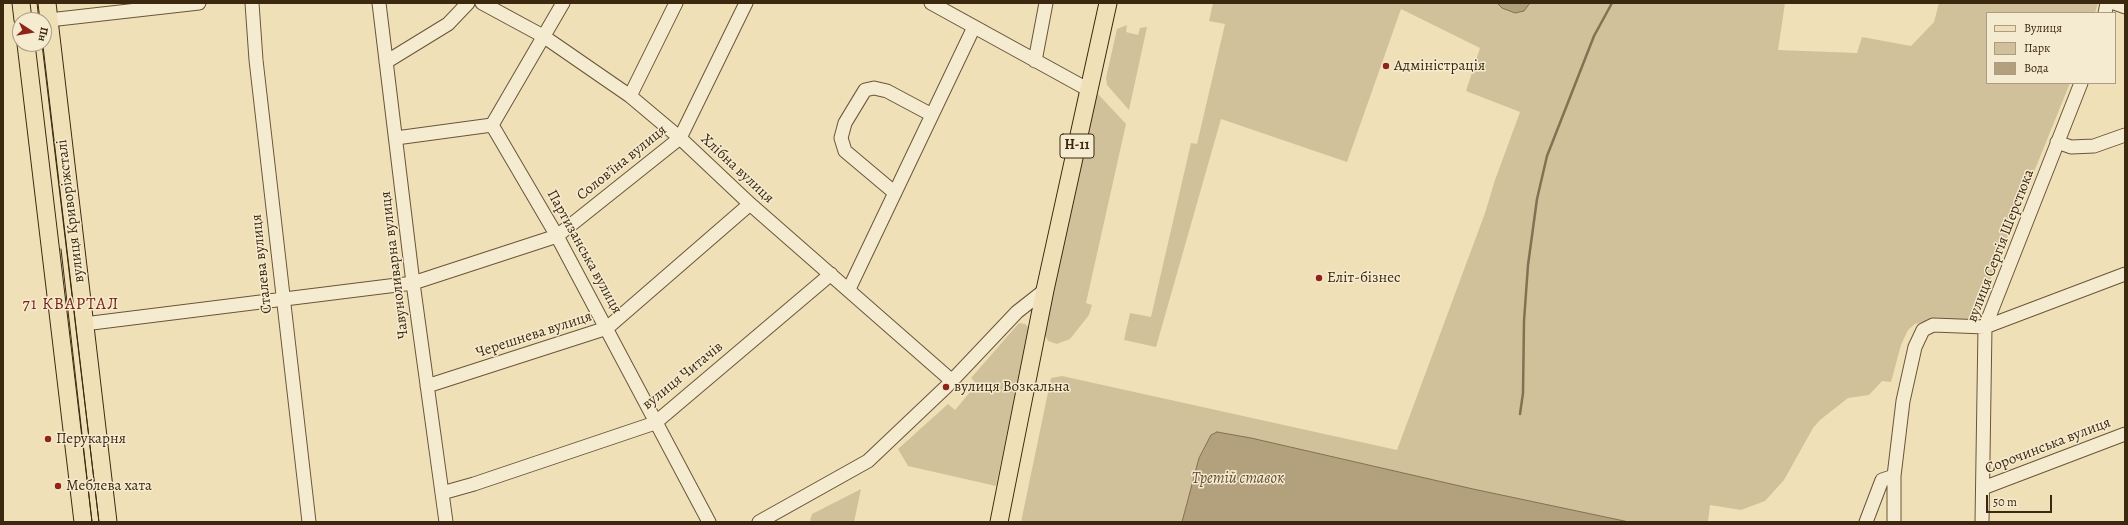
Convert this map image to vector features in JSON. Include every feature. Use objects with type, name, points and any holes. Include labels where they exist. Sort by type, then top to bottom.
[{"type":"main road","name":"Н-11","points":[[999,522],[1045,290],[1108,3]]},
{"type":"main road","name":"вулиця Криворіжсталі","points":[[27,52],[83,522]]},
{"type":"main road","name":"вулиця Криворіжсталі","points":[[50,52],[108,522]]},
{"type":"street","points":[[52,19],[199,3]]},
{"type":"street","name":"Сталева вулиця","points":[[252,3],[256,60],[282,298],[309,522]]},
{"type":"street","name":"Чавуноливарна вулиця","points":[[379,3],[413,283],[446,522]]},
{"type":"street","points":[[386,62],[448,24],[468,3]]},
{"type":"street","name":"Хлібна вулиця","points":[[482,3],[543,36],[630,96],[680,138],[750,204],[849,289],[952,381]]},
{"type":"street","points":[[396,138],[492,125],[563,3]]},
{"type":"street","points":[[630,96],[676,3]]},
{"type":"street","name":"Соловʼїна вулиця","points":[[84,324],[282,298],[413,283],[557,236],[680,138],[746,3]]},
{"type":"street","points":[[930,3],[1089,90]]},
{"type":"street","points":[[1035,61],[1046,3]]},
{"type":"street","points":[[2114,3],[2125,7]]},
{"type":"street","points":[[849,289],[974,27]]},
{"type":"street","name":"вулиця Сергія Шерстюка","points":[[1982,522],[1985,327],[2081,84]]},
{"type":"street","points":[[895,193],[845,151],[841,138],[845,123],[865,90],[874,88],[887,91],[932,116]]},
{"type":"street","name":"Партизанська вулиця","points":[[492,125],[557,236],[709,522]]},
{"type":"street","points":[[2057,142],[2071,147],[2094,146],[2125,135]]},
{"type":"street","name":"Черешнева вулиця","points":[[427,386],[607,328],[750,204]]},
{"type":"street","name":"вулиця Читачів","points":[[442,493],[474,484],[655,422],[831,274]]},
{"type":"street","points":[[1894,522],[1894,476],[1903,401],[1918,336],[1923,330],[1933,325],[1985,327],[2125,274]]},
{"type":"street","points":[[759,522],[868,460],[952,381],[1017,312],[1045,290]]},
{"type":"street","name":"Сорочинська вулиця","points":[[1983,488],[2125,434]]},
{"type":"street","points":[[1866,522],[1882,480],[1894,476]]},
{"type":"green space","points":[[1213,3],[1497,3],[1502,8],[1524,11],[1530,3],[1785,3],[1778,50],[1857,53],[1862,37],[1911,46],[1934,22],[1939,3],[2098,3],[2095,12],[1986,12],[1986,84],[2070,84],[1974,320],[1930,320],[1915,324],[1908,330],[1901,345],[1891,382],[1882,381],[1869,395],[1848,398],[1820,420],[1813,428],[1784,480],[1765,501],[1741,510],[1710,505],[1708,522],[1021,522],[1051,378],[1062,376],[1397,450],[1485,213],[1495,180],[1520,112],[1466,91],[1480,48],[1401,9],[1347,162],[1221,119],[1156,347],[1124,340],[1130,313],[1151,317],[1191,143],[1197,144],[1225,24],[1209,21]]},
{"type":"green space","points":[[1127,25],[1126,32],[1138,35],[1140,28],[1147,27],[1129,110],[1107,85],[1106,78],[1117,29]]},
{"type":"green space","points":[[1098,94],[1126,124],[1086,303],[1092,305],[1089,315],[1070,339],[1057,344],[1048,341],[1044,333],[1096,96]]},
{"type":"green space","points":[[1019,323],[1025,324],[1029,328],[996,486],[908,466],[898,449],[948,404],[955,410],[977,384],[971,378]]},
{"type":"green space","points":[[861,489],[854,522],[812,522],[810,520],[812,514]]},
{"type":"water","points":[[1497,3],[1530,3],[1524,11],[1515,13],[1502,8]]},
{"type":"water","name":"Третій ставок","points":[[1217,432],[1251,438],[1473,489],[1629,522],[1182,522],[1199,458],[1211,435]]},
{"type":"waterway","points":[[1520,414],[1523,393],[1524,321],[1528,265],[1537,199],[1547,156],[1594,36],[1612,3]]},
{"type":"tram line","points":[[37,3],[38,12]]},
{"type":"tram line","points":[[43,52],[99,522]]},
{"type":"tram line","points":[[61,249],[92,522]]},
{"type":"place","name":"Адміністрація","points":[[1386,66]]},
{"type":"place","name":"Еліт-бізнес","points":[[1319,278]]},
{"type":"place","name":"вулиця Возкальна","points":[[946,387]]},
{"type":"place","name":"Перукарня","points":[[48,439]]},
{"type":"place","name":"Меблева хата","points":[[58,486]]},
{"type":"district","name":"71 КВАРТАЛ","points":[[71,305]]}]
